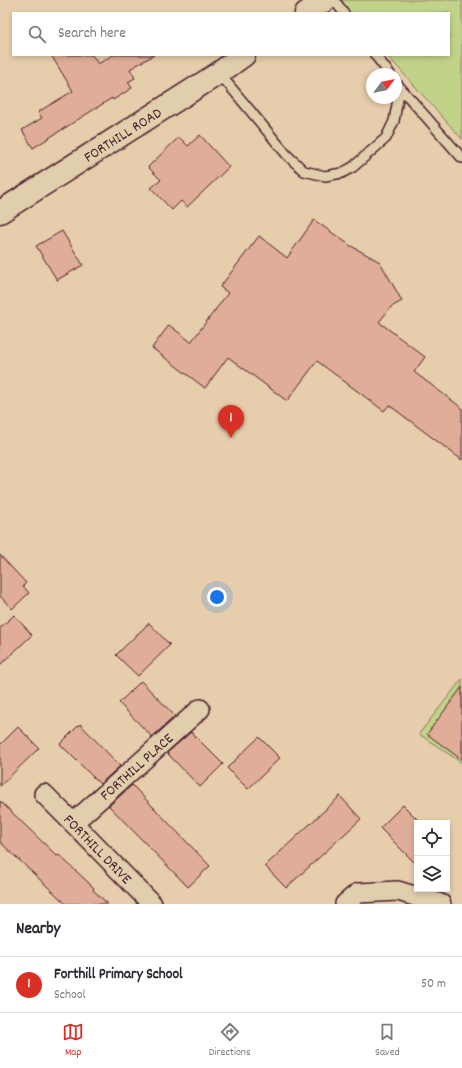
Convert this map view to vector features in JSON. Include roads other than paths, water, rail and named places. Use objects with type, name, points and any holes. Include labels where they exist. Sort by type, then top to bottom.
[{"type":"street","points":[[307,12],[325,0]]},
{"type":"street","name":"FORTHILL ROAD","points":[[0,212],[219,73],[243,56]]},
{"type":"street","name":"FORTHILL PLACE","points":[[74,823],[200,709]]},
{"type":"street","name":"FORTHILL DRIVE","points":[[44,794],[152,904]]},
{"type":"street","points":[[346,904],[358,893],[398,891],[441,904]]},
{"type":"lane","points":[[334,0],[343,12]]},
{"type":"lane","points":[[376,56],[385,68]]},
{"type":"lane","points":[[219,73],[287,155],[304,171],[325,176],[342,173],[353,167],[386,138],[394,121],[396,104]]},
{"type":"lane","points":[[402,90],[462,158]]},
{"type":"place","name":"Forthill Primary School","points":[[231,438]]}]
